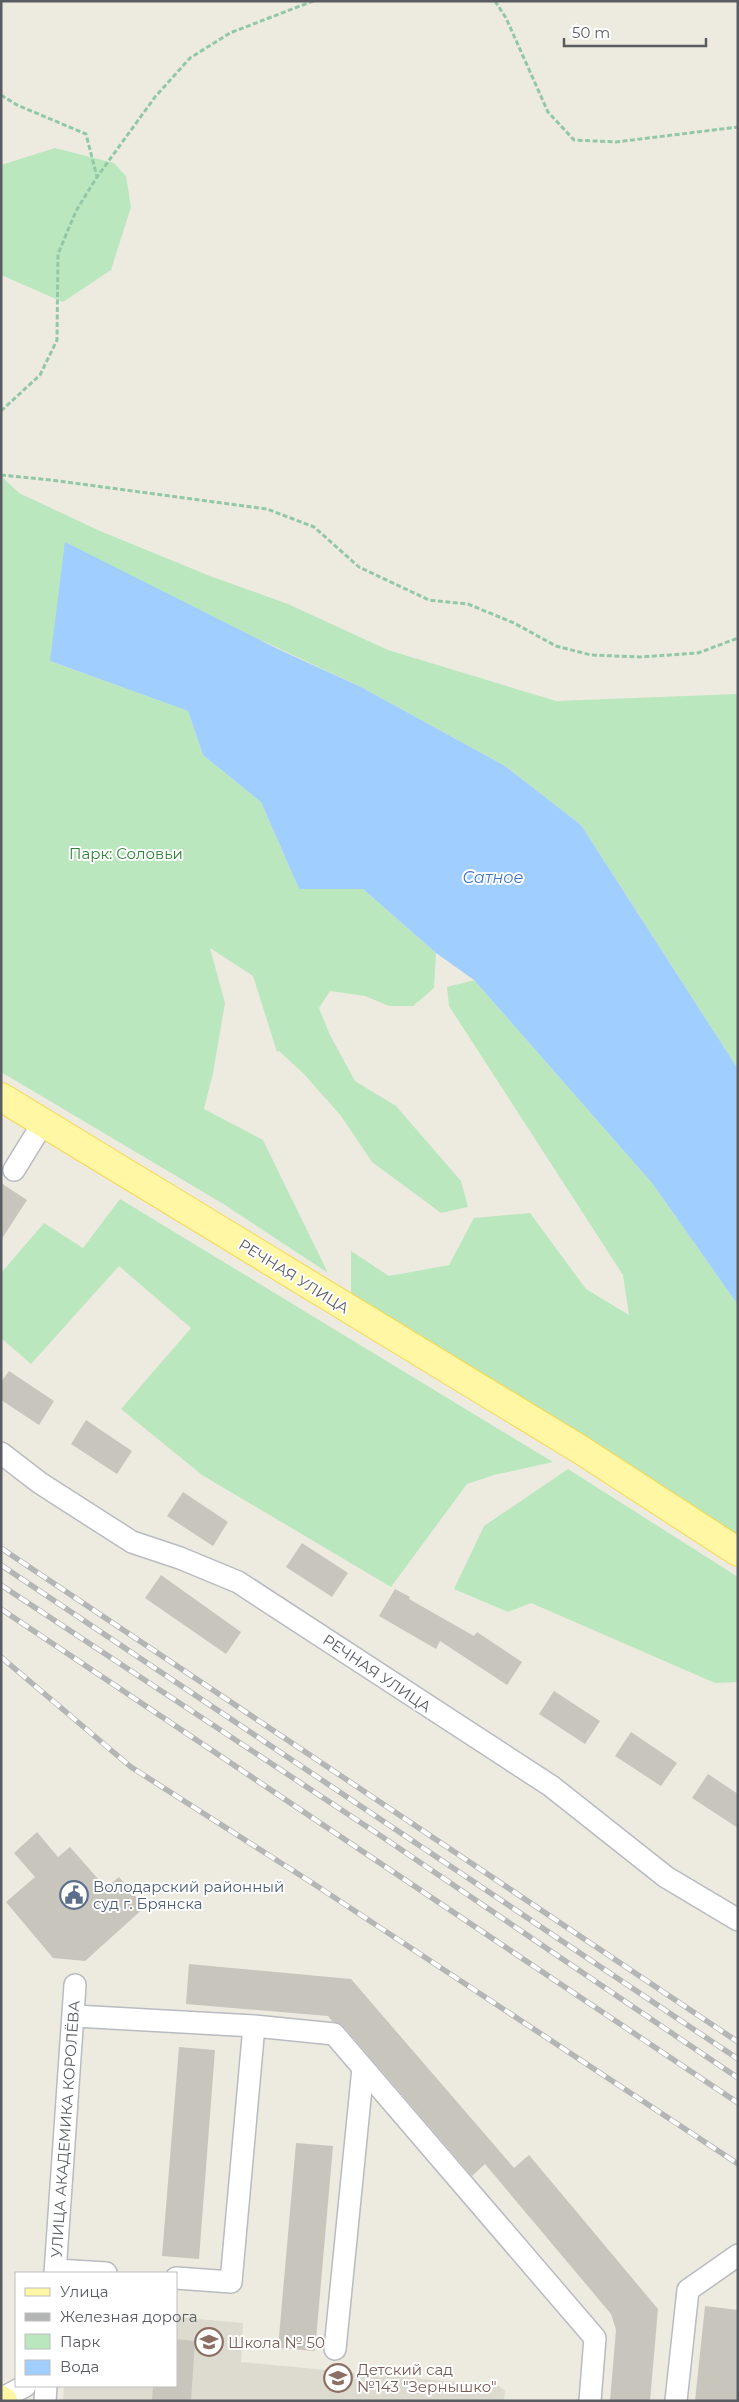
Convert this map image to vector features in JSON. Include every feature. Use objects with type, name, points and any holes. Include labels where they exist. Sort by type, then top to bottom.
[{"type":"main road","name":"РЕЧНАЯ УЛИЦА","points":[[1,1097],[43,1124],[101,1156],[324,1295],[581,1450],[738,1552]]},
{"type":"street","points":[[14,1170],[43,1124]]},
{"type":"street","name":"РЕЧНАЯ УЛИЦА","points":[[1,1453],[40,1483],[132,1542],[180,1558],[246,1587],[551,1786],[666,1877],[738,1920]]},
{"type":"street","name":"УЛИЦА АКАДЕМИКА КОРОЛЁВА","points":[[56,2272],[75,2016],[75,1985]]},
{"type":"street","points":[[75,2016],[254,2026],[334,2034],[595,2338],[590,2401]]},
{"type":"street","points":[[178,2278],[231,2282],[254,2026]]},
{"type":"street","points":[[335,2349],[363,2068]]},
{"type":"street","points":[[676,2401],[688,2290],[738,2255]]},
{"type":"street","points":[[2,2400],[23,2387]]},
{"type":"street","points":[[45,2401],[46,2387]]},
{"type":"path","points":[[1,411],[40,375],[57,340],[58,254],[76,211],[97,177],[155,98],[190,58],[230,33],[313,1]]},
{"type":"path","points":[[495,1],[506,18],[548,112],[574,140],[616,142],[738,127]]},
{"type":"path","points":[[1,95],[17,105],[86,134],[97,177]]},
{"type":"path","points":[[1,475],[52,480],[267,509],[314,527],[358,567],[429,600],[468,604],[514,623],[556,646],[591,655],[640,657],[698,653],[738,638]]},
{"type":"shaded area","points":[[178,2317],[243,2323],[241,2362],[499,2386],[505,2391],[504,2401],[63,2401],[64,2387],[178,2387]]},
{"type":"green space","points":[[55,148],[114,163],[126,176],[131,207],[111,270],[63,302],[1,275],[1,165]]},
{"type":"green space","name":"Парк: Соловьи","points":[[1,476],[19,493],[100,531],[210,576],[288,604],[388,650],[556,701],[738,694],[738,1069],[581,825],[505,766],[361,687],[263,641],[50,661],[188,711],[203,755],[261,802],[299,889],[363,889],[436,953],[434,988],[413,1006],[389,1006],[365,996],[330,991],[319,1008],[330,1035],[355,1081],[396,1106],[461,1181],[468,1207],[441,1213],[372,1162],[341,1116],[304,1074],[279,1051],[277,1052],[253,976],[210,948],[225,1003],[213,1073],[204,1109],[263,1140],[328,1273],[225,1205],[1,1072]]},
{"type":"green space","points":[[474,980],[652,1183],[738,1305],[738,1541],[351,1303],[351,1251],[389,1276],[449,1265],[474,1218],[530,1213],[586,1289],[629,1315],[623,1275],[449,1006],[447,987]]},
{"type":"green space","points":[[120,1199],[553,1462],[494,1475],[467,1484],[391,1587],[202,1475],[121,1409],[191,1328],[119,1266],[31,1364],[1,1338],[1,1273],[44,1223],[83,1248]]},
{"type":"green space","points":[[568,1469],[738,1577],[738,1682],[715,1683],[531,1603],[508,1612],[454,1589],[484,1526]]},
{"type":"water","name":"Сатное","points":[[65,542],[280,650],[361,687],[505,766],[581,825],[738,1069],[738,1305],[652,1183],[474,980],[436,953],[363,889],[299,889],[261,802],[203,755],[188,711],[50,661]]},
{"type":"building","points":[[1,1183],[27,1200],[1,1240]]},
{"type":"building","points":[[9,1371],[54,1401],[39,1425],[1,1400],[1,1382]]},
{"type":"building","points":[[86,1420],[132,1451],[117,1474],[71,1444]]},
{"type":"building","points":[[183,1492],[228,1522],[213,1546],[167,1516]]},
{"type":"building","points":[[302,1543],[348,1573],[332,1597],[286,1567]]},
{"type":"building","points":[[161,1575],[241,1632],[226,1654],[145,1598]]},
{"type":"building","points":[[395,1589],[474,1636],[477,1632],[522,1662],[507,1685],[440,1641],[436,1649],[379,1616]]},
{"type":"building","points":[[554,1691],[600,1721],[585,1744],[539,1714]]},
{"type":"building","points":[[631,1732],[677,1763],[661,1786],[615,1756]]},
{"type":"building","points":[[708,1774],[738,1794],[738,1828],[692,1798]]},
{"type":"building","name":"Володарский районный суд г. Брянска","points":[[37,1832],[58,1857],[70,1847],[106,1888],[119,1877],[145,1907],[85,1961],[53,1958],[6,1902],[35,1877],[14,1853]]},
{"type":"building","points":[[189,1964],[351,1979],[514,2168],[529,2155],[658,2309],[650,2401],[610,2401],[616,2330],[611,2314],[485,2164],[472,2176],[343,2026],[332,2021],[328,2016],[186,2004]]},
{"type":"building","points":[[179,2047],[215,2050],[199,2259],[162,2256]]},
{"type":"building","points":[[296,2143],[333,2146],[315,2351],[278,2348]]},
{"type":"building","points":[[705,2306],[738,2310],[738,2401],[695,2401]]},
{"type":"building","points":[[178,2339],[195,2341],[191,2401],[152,2401],[153,2387],[178,2387]]},
{"type":"railway","points":[[1,1548],[738,2042]]},
{"type":"railway","points":[[1,1565],[738,2059]]},
{"type":"railway","points":[[1,1585],[384,1838],[738,2078]]},
{"type":"railway","points":[[1,1609],[738,2103]]},
{"type":"railway","points":[[1,1657],[131,1767],[317,1886],[738,2164]]},
{"type":"place","name":"Володарский районный суд г. Брянска","points":[[74,1895]]},
{"type":"place","name":"Школа № 50","points":[[209,2342]]},
{"type":"place","name":"Детский сад №143 \"Зернышко\"","points":[[338,2378]]}]
